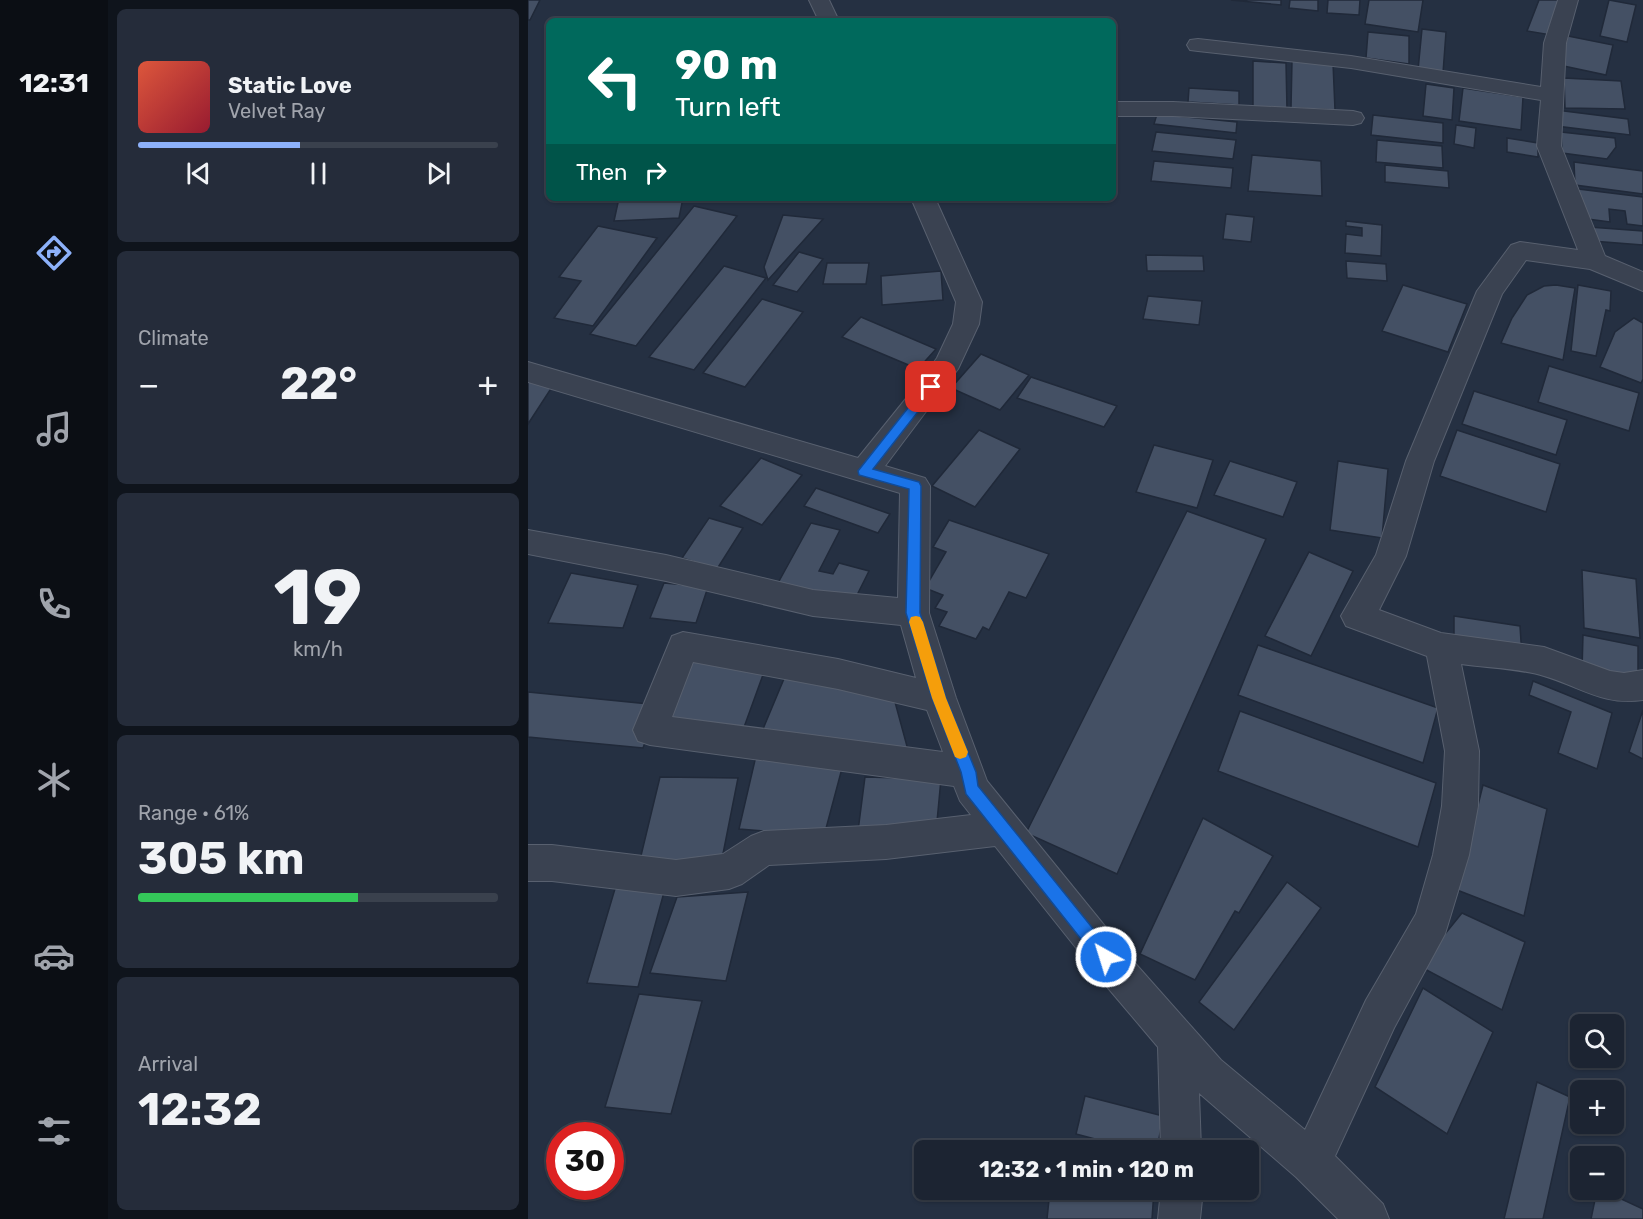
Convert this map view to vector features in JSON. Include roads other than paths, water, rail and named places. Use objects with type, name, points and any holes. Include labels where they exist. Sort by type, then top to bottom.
[{"type":"street","points":[[819,0],[828,18]]},
{"type":"street","points":[[1568,0],[1555,43],[1549,146],[1595,261]]},
{"type":"street","points":[[1198,45],[1351,62],[1552,95]]},
{"type":"street","points":[[1116,110],[1173,109],[1353,118]]},
{"type":"street","points":[[864,471],[931,387],[948,362],[966,324],[969,302],[925,201]]},
{"type":"street","points":[[1643,282],[1595,261],[1520,251],[1490,291],[1420,461],[1391,556],[1369,599],[1357,616],[1441,647],[1544,661],[1610,686],[1624,688],[1643,685]]},
{"type":"street","points":[[528,372],[915,486],[913,613],[939,698],[968,772],[972,789],[1120,975],[1207,1074],[1311,1162],[1368,1219]]},
{"type":"street","points":[[528,542],[666,568],[813,603],[913,613]]},
{"type":"street","points":[[939,698],[838,674],[683,646],[650,730],[968,772]]},
{"type":"street","points":[[1311,1162],[1380,1014],[1432,921],[1451,855],[1460,806],[1462,750],[1441,647]]},
{"type":"street","points":[[528,863],[552,863],[676,878],[729,871],[764,848],[886,842],[1002,828]]},
{"type":"street","points":[[1177,1040],[1181,1140]]},
{"type":"street","points":[[1179,1219],[1181,1200]]}]
